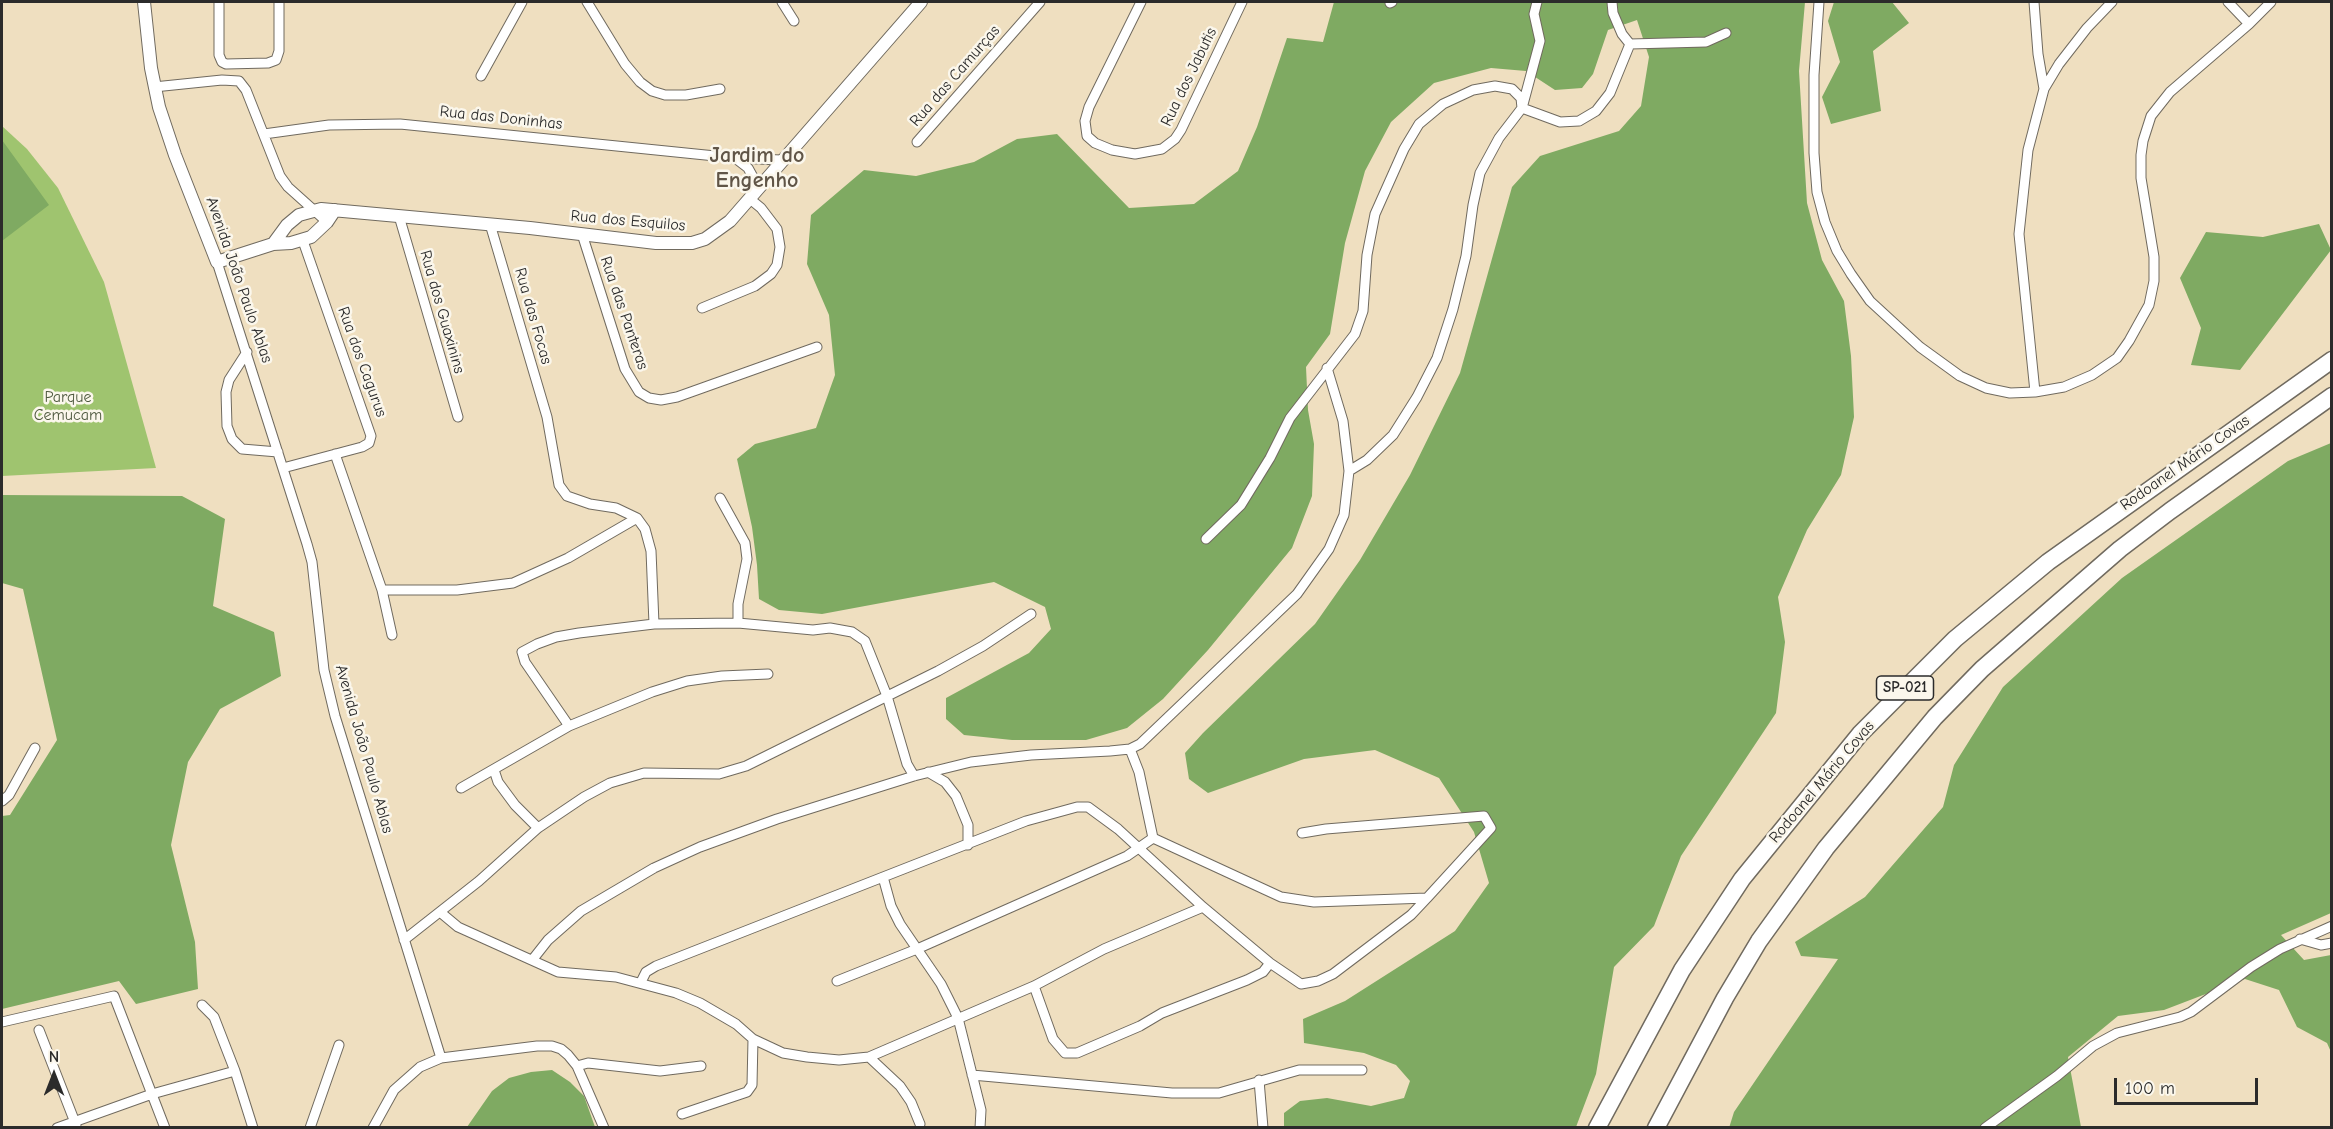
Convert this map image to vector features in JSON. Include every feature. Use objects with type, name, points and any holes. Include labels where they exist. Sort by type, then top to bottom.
[{"type":"highway","name":"Rodoanel Mário Covas","points":[[1597,1128],[1682,970],[1742,879],[1860,734],[1954,639],[2048,562],[2331,360]]},
{"type":"highway","name":"Rodoanel Mário Covas","points":[[1656,1128],[1725,998],[1759,941],[1826,848],[1935,717],[1982,669],[2120,549],[2331,396]]},
{"type":"street","name":"Avenida João Paulo Ablas","points":[[144,2],[154,87],[175,155],[217,262],[312,562],[320,646],[334,716],[441,1058]]},
{"type":"street","points":[[219,2],[219,55],[222,62],[226,64],[268,63],[276,60],[279,51],[279,2]]},
{"type":"street","points":[[481,76],[522,2]]},
{"type":"street","points":[[587,2],[625,64],[640,82],[652,91],[686,96],[720,89]]},
{"type":"street","points":[[782,2],[794,21]]},
{"type":"street","name":"Rua dos Esquilos","points":[[314,209],[490,224],[656,243],[692,243],[716,232],[730,221],[921,2]]},
{"type":"street","name":"Rua das Camurças","points":[[917,142],[1040,2]]},
{"type":"street","name":"Rua dos Jabutis","points":[[1141,2],[1089,107],[1085,121],[1087,136],[1095,143],[1112,150],[1135,154],[1162,149],[1175,139],[1242,2]]},
{"type":"street","points":[[1349,471],[1367,460],[1393,435],[1418,397],[1437,358],[1453,309],[1463,267],[1480,173],[1499,138],[1522,108],[1540,41],[1534,14],[1537,2]]},
{"type":"street","points":[[1612,2],[1622,34],[1630,44]]},
{"type":"street","points":[[1819,2],[1814,75],[1814,153],[1817,192],[1824,222],[1842,259],[1870,301],[1920,347],[1960,376],[1986,388],[2010,393],[2064,387],[2092,375],[2117,358],[2149,305],[2154,281],[2154,257],[2141,155],[2151,116],[2170,92],[2271,2]]},
{"type":"street","points":[[2034,2],[2038,54],[2044,89]]},
{"type":"street","points":[[2035,392],[2019,234],[2028,150],[2044,89],[2059,64],[2087,28],[2112,2]]},
{"type":"street","points":[[2228,2],[2249,24]]},
{"type":"street","points":[[1630,44],[1706,42],[1726,33]]},
{"type":"street","points":[[1522,108],[1560,122],[1579,121],[1596,111],[1610,93],[1630,44]]},
{"type":"street","points":[[154,87],[222,80],[239,81],[246,90],[280,176],[288,187],[327,222]]},
{"type":"street","points":[[1206,539],[1241,505],[1270,458],[1290,418],[1355,334],[1363,311],[1367,255],[1375,214],[1404,148],[1419,124],[1443,104],[1473,90],[1495,86],[1512,89],[1521,98],[1522,108]]},
{"type":"street","name":"Rua das Doninhas","points":[[264,134],[370,122],[735,158],[781,160]]},
{"type":"street","points":[[735,158],[748,168],[759,188]]},
{"type":"street","points":[[702,308],[755,286],[771,274],[777,265],[780,247],[777,229],[761,208],[750,199]]},
{"type":"street","points":[[273,244],[293,220],[314,209]]},
{"type":"street","points":[[217,262],[273,244],[303,241],[317,233],[334,210]]},
{"type":"street","name":"Rua dos Guaxinins","points":[[399,216],[458,417]]},
{"type":"street","name":"Rua das Focas","points":[[490,224],[547,417],[559,485],[567,496],[590,504],[616,508],[637,518]]},
{"type":"street","name":"Rua das Panteras","points":[[582,234],[625,369],[639,392],[649,398],[661,400],[677,397],[817,347]]},
{"type":"street","name":"Rua dos Cagurus","points":[[283,468],[362,447],[369,442],[371,436],[303,241]]},
{"type":"street","points":[[246,352],[229,380],[226,392],[227,426],[232,439],[242,449],[278,452]]},
{"type":"street","points":[[533,959],[548,940],[581,911],[654,868],[700,847],[777,819],[914,776],[971,762],[1031,755],[1079,754],[1130,749],[1140,744],[1297,594],[1329,549],[1344,514],[1349,471],[1343,421],[1327,369]]},
{"type":"street","points":[[335,454],[382,590],[392,635]]},
{"type":"street","points":[[720,498],[745,543],[747,559],[738,604],[738,623]]},
{"type":"street","points":[[382,590],[457,590],[513,583],[568,558],[637,518],[645,529],[651,550],[654,624]]},
{"type":"street","points":[[404,940],[538,828],[584,797],[610,783],[644,773],[719,774],[746,766],[983,646],[1031,614]]},
{"type":"street","points":[[569,726],[534,677],[522,652],[537,644],[556,637],[654,624],[738,623],[803,630],[830,628],[852,632],[865,640],[887,696],[907,764],[914,776]]},
{"type":"street","points":[[461,788],[569,726],[631,700],[687,681],[722,676],[768,674]]},
{"type":"street","points":[[2,801],[9,795],[35,748]]},
{"type":"street","points":[[1130,749],[1139,772],[1153,838]]},
{"type":"street","points":[[494,770],[498,782],[515,805],[538,828]]},
{"type":"street","points":[[928,772],[945,782],[956,796],[968,825],[968,845]]},
{"type":"street","points":[[641,982],[646,972],[656,966],[1026,821],[1077,807],[1088,807],[1118,829],[1203,907],[1270,963],[1301,984],[1318,981],[1333,975],[1411,915],[1491,828],[1484,816],[1302,833]]},
{"type":"street","points":[[837,981],[917,949],[1126,855],[1153,838]]},
{"type":"street","points":[[1153,838],[1281,897],[1314,902],[1427,898]]},
{"type":"street","points":[[882,877],[891,906],[941,984],[957,1018],[981,1110],[980,1128]]},
{"type":"street","points":[[440,912],[458,927],[558,972],[616,977],[641,982],[699,1003],[736,1024],[753,1039],[783,1053],[807,1058],[839,1060],[869,1057],[1034,986],[1104,949],[1203,907]]},
{"type":"street","points":[[1985,1128],[2093,1046],[2117,1033],[2180,1017],[2191,1012],[2251,967],[2300,939],[2331,926]]},
{"type":"street","points":[[2300,939],[2311,944],[2331,944]]},
{"type":"street","points":[[1034,986],[1053,1039],[1065,1053],[1077,1053],[1140,1026],[1162,1013],[1247,980],[1263,972],[1270,963]]},
{"type":"street","points":[[2,1022],[114,996],[165,1128]]},
{"type":"street","points":[[202,1005],[214,1017],[235,1071],[253,1128]]},
{"type":"street","points":[[39,1030],[75,1125]]},
{"type":"street","points":[[682,1114],[747,1092],[752,1085],[753,1039]]},
{"type":"street","points":[[310,1128],[339,1045]]},
{"type":"street","points":[[373,1128],[394,1090],[420,1067],[441,1058],[537,1046],[552,1046],[561,1049],[577,1066],[604,1128]]},
{"type":"street","points":[[869,1057],[900,1086],[911,1102],[920,1124]]},
{"type":"street","points":[[577,1066],[588,1063],[660,1071],[701,1066]]},
{"type":"street","points":[[972,1076],[1172,1093],[1220,1093],[1299,1070],[1362,1070]]},
{"type":"street","points":[[57,1128],[75,1125],[152,1094],[235,1071]]},
{"type":"street","points":[[1259,1080],[1263,1128]]},
{"type":"green space","points":[[1334,2],[1805,2],[1799,71],[1807,203],[1822,260],[1844,301],[1851,356],[1854,417],[1841,475],[1807,530],[1778,597],[1785,642],[1776,713],[1681,856],[1654,926],[1614,967],[1596,1074],[1576,1127],[1284,1127],[1284,1113],[1300,1101],[1327,1098],[1371,1106],[1404,1098],[1410,1081],[1396,1065],[1364,1053],[1304,1043],[1303,1019],[1345,1001],[1455,931],[1489,883],[1474,832],[1439,778],[1375,750],[1304,759],[1208,793],[1189,779],[1185,753],[1315,624],[1360,560],[1410,475],[1460,373],[1512,187],[1540,156],[1619,131],[1641,106],[1649,57],[1637,20],[1608,30],[1593,74],[1582,88],[1555,90],[1526,71],[1491,68],[1434,83],[1391,122],[1365,171],[1345,243],[1330,334],[1306,367],[1308,410],[1314,444],[1312,496],[1292,548],[1208,650],[1163,699],[1127,728],[1086,740],[1012,740],[964,735],[946,719],[946,698],[1029,653],[1051,629],[1045,607],[994,582],[822,614],[779,610],[759,599],[752,527],[737,459],[755,444],[816,428],[835,375],[829,315],[807,264],[811,215],[864,170],[916,176],[974,162],[1017,139],[1057,134],[1129,208],[1194,204],[1238,171],[1257,127],[1287,38],[1323,42]]},
{"type":"green space","points":[[1834,2],[1892,2],[1909,23],[1873,51],[1881,111],[1831,124],[1822,97],[1840,62],[1828,21]]},
{"type":"green space","name":"Parque Cemucam","points":[[2,126],[27,149],[58,188],[104,282],[156,468],[2,476]]},
{"type":"green space","points":[[2,140],[49,205],[2,241]]},
{"type":"green space","points":[[2319,224],[2331,250],[2240,370],[2191,365],[2201,328],[2180,278],[2206,232],[2263,237]]},
{"type":"green space","points":[[2331,443],[2331,913],[2281,935],[2304,960],[2331,955],[2331,1052],[2327,1043],[2297,1027],[2279,990],[2245,979],[2164,1010],[2118,1016],[2068,1057],[2081,1127],[1729,1128],[1734,1112],[1838,959],[1801,956],[1795,942],[1865,897],[1943,807],[1954,765],[2003,687],[2122,578],[2288,461]]},
{"type":"green space","points":[[2,495],[182,496],[225,519],[213,606],[274,632],[281,676],[220,709],[188,762],[171,845],[195,942],[198,989],[136,1004],[119,981],[2,1009],[2,816],[10,815],[57,740],[23,589],[2,583]]},
{"type":"green space","points":[[552,1070],[570,1082],[584,1096],[595,1127],[467,1127],[492,1091],[509,1078],[531,1072]]},
{"type":"district","name":"Jardim do Engenho","points":[[757,168]]}]
